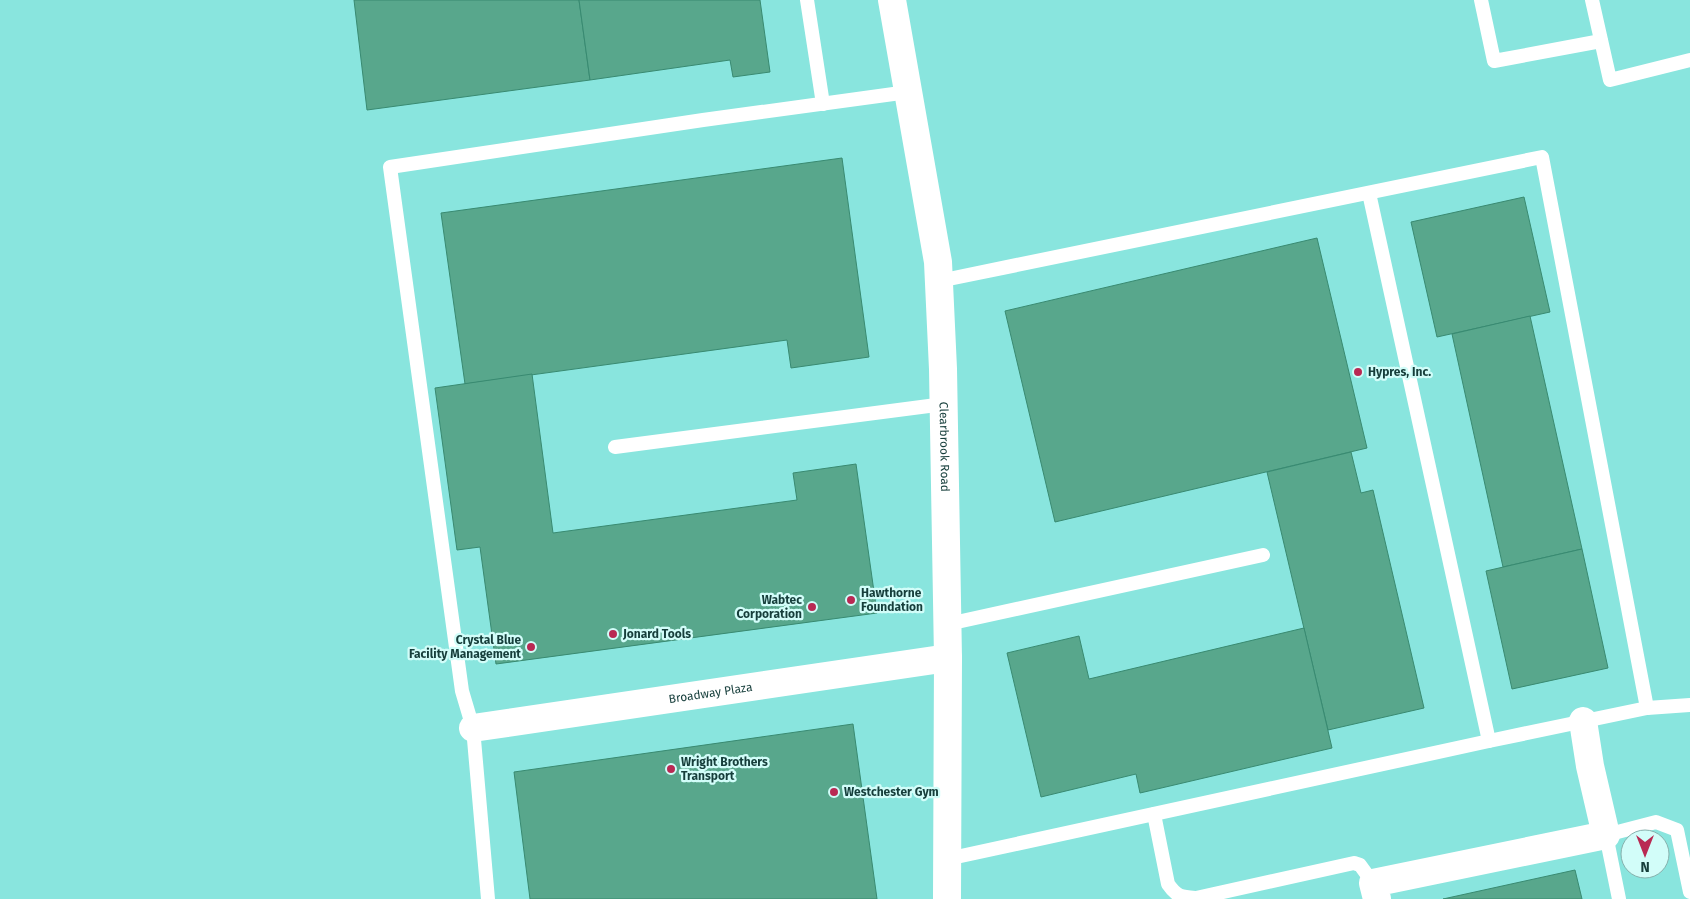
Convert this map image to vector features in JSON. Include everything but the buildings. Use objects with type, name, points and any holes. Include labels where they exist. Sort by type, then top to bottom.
[{"type":"street","name":"Clearbrook Road","points":[[892,0],[938,262],[944,404],[948,624],[947,899]]},
{"type":"street","name":"Broadway Plaza","points":[[473,728],[948,658]]},
{"type":"street","points":[[1375,891],[1606,835],[1590,766],[1583,722]]},
{"type":"lane","points":[[807,0],[823,104]]},
{"type":"lane","points":[[1481,0],[1494,61],[1601,41]]},
{"type":"lane","points":[[1592,0],[1610,80],[1690,60]]},
{"type":"lane","points":[[488,899],[473,728],[462,691],[390,167],[703,120],[908,92]]},
{"type":"lane","points":[[939,281],[1542,158],[1647,708]]},
{"type":"lane","points":[[1369,193],[1489,741]]},
{"type":"lane","points":[[616,447],[944,404]]},
{"type":"lane","points":[[948,624],[1263,555]]},
{"type":"lane","points":[[947,859],[1647,708],[1690,705]]},
{"type":"lane","points":[[1154,814],[1168,884],[1174,893],[1183,897],[1196,898],[1354,863],[1360,865],[1375,891]]},
{"type":"lane","points":[[1619,899],[1606,835],[1656,822],[1677,830],[1690,892]]},
{"type":"place","name":"Hypres, Inc.","points":[[1358,372]]},
{"type":"place","name":"Hawthorne Foundation","points":[[851,600]]},
{"type":"place","name":"Wabtec Corporation","points":[[812,607]]},
{"type":"place","name":"Jonard Tools","points":[[613,634]]},
{"type":"place","name":"Crystal Blue Facility Management","points":[[531,647]]},
{"type":"place","name":"Wright Brothers Transport","points":[[671,769]]},
{"type":"place","name":"Westchester Gym","points":[[834,792]]}]
